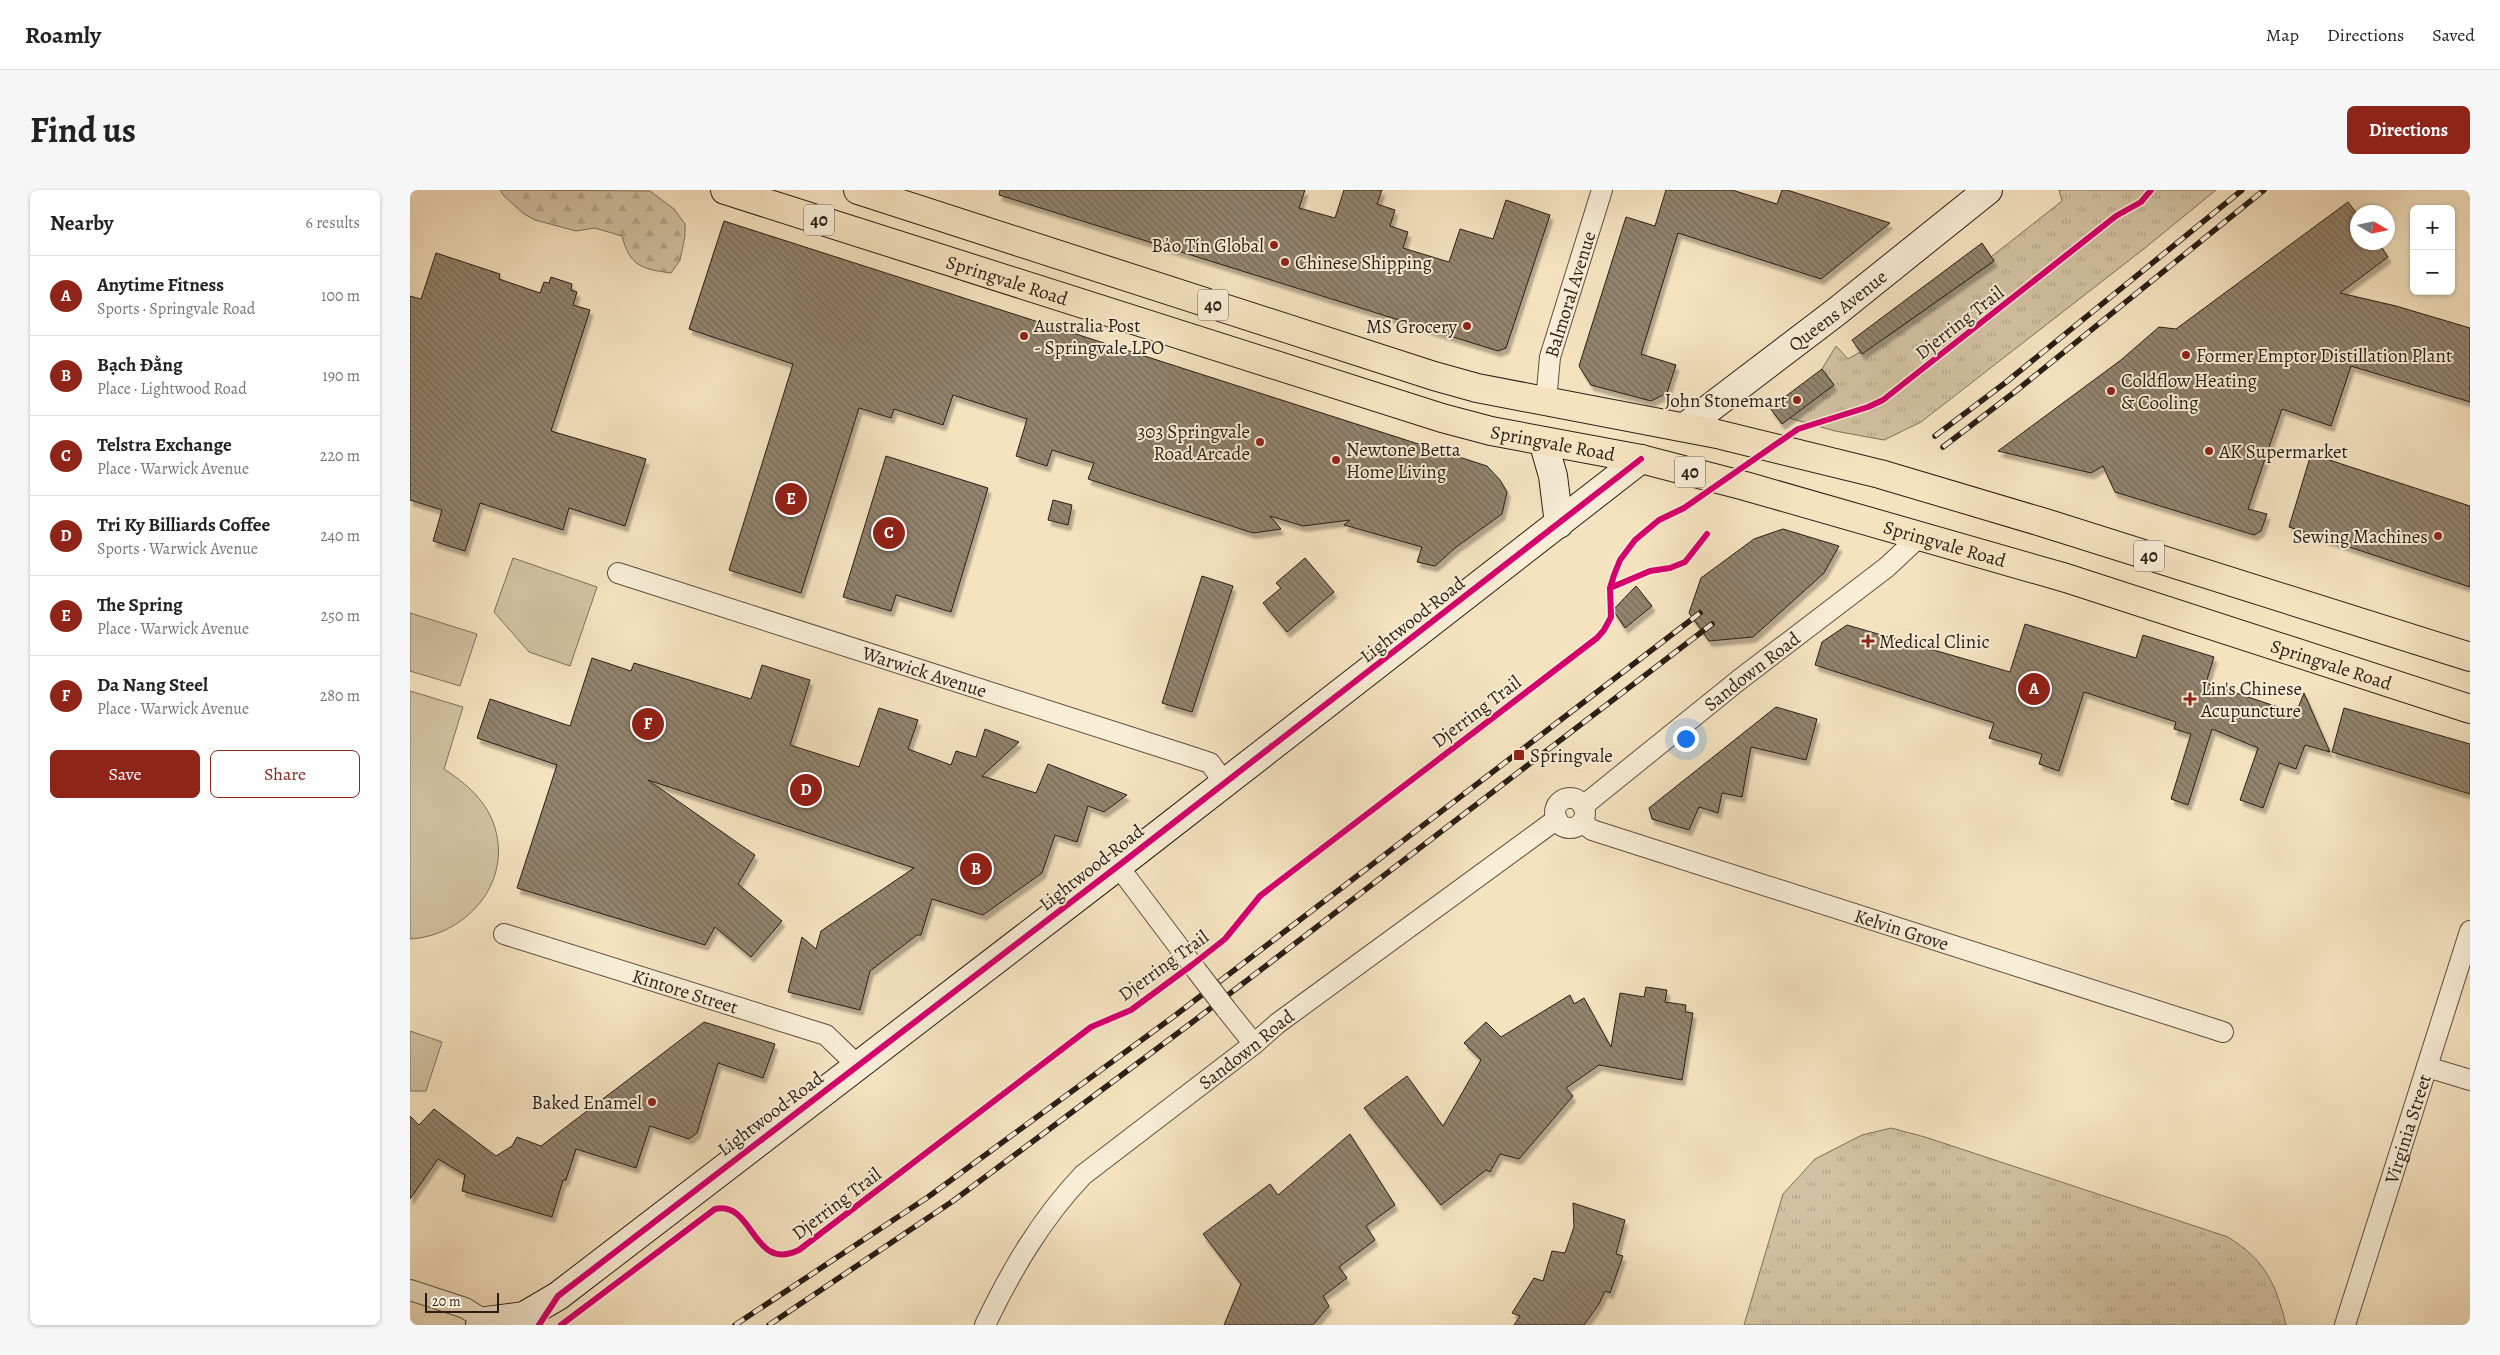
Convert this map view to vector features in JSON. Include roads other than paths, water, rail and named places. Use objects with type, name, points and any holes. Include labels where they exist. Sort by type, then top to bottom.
[{"type":"highway","name":"Springvale Road","points":[[725,190],[1442,418],[1543,441],[1641,459],[1920,536],[2112,593],[2470,710]]},
{"type":"highway","name":"Springvale Road","points":[[858,190],[1421,372],[1477,388],[1685,427],[1937,490],[2470,657]]},
{"type":"highway","points":[[1641,459],[1685,427]]},
{"type":"main road","name":"Queens Avenue","points":[[1685,427],[1836,312],[1988,190]]},
{"type":"main road","points":[[1543,441],[1552,476],[1559,524]]},
{"type":"main road","name":"Lightwood Road","points":[[483,1323],[504,1321],[524,1316],[558,1296],[1118,866],[1641,459]]},
{"type":"street","name":"Balmoral Avenue","points":[[1546,401],[1550,357],[1602,190]]},
{"type":"street","name":"Sandown Road","points":[[985,1325],[1038,1229],[1062,1197],[1118,1146],[1254,1044],[1278,1023],[1557,819],[1559,823],[1568,828],[1574,828],[1583,814],[1739,680],[1879,573],[1920,536]]},
{"type":"street","name":"Warwick Avenue","points":[[618,573],[1190,756],[1210,763],[1224,782]]},
{"type":"street","name":"Kelvin Grove","points":[[1583,814],[1592,830],[2223,1032]]},
{"type":"street","points":[[1118,866],[1226,1010],[1254,1044]]},
{"type":"street","name":"Virginia Street","points":[[2345,1325],[2470,931]]},
{"type":"street","name":"Kintore Street","points":[[504,934],[826,1036],[857,1065]]},
{"type":"street","points":[[2427,1067],[2470,1080]]},
{"type":"street","points":[[410,1290],[465,1308],[483,1323]]},
{"type":"railway","points":[[1935,436],[2005,383],[2242,190]]},
{"type":"railway","points":[[1943,447],[2016,391],[2264,190]]},
{"type":"railway","points":[[735,1325],[928,1197],[1177,1014],[1700,613]]},
{"type":"railway","points":[[769,1325],[953,1201],[1190,1024],[1712,624]]},
{"type":"place","name":"Bảo Tín Global","points":[[1274,245]]},
{"type":"place","name":"Chinese Shipping","points":[[1285,262]]},
{"type":"place","name":"MS Grocery","points":[[1467,326]]},
{"type":"place","name":"Australia Post - Springvale LPO","points":[[1024,336]]},
{"type":"place","name":"Former Emptor Distillation Plant","points":[[2186,355]]},
{"type":"place","name":"Coldflow Heating & Cooling","points":[[2111,391]]},
{"type":"place","name":"John Stonemart","points":[[1797,400]]},
{"type":"place","name":"303 Springvale Road Arcade","points":[[1260,442]]},
{"type":"place","name":"AK Supermarket","points":[[2209,451]]},
{"type":"place","name":"Newtone Betta Home Living","points":[[1336,460]]},
{"type":"place","name":"The Spring","points":[[791,499]]},
{"type":"place","name":"Telstra Exchange","points":[[889,533]]},
{"type":"place","name":"Sewing Machines","points":[[2438,536]]},
{"type":"place","name":"Medical Clinic","points":[[1868,641]]},
{"type":"place","name":"Anytime Fitness","points":[[2034,689]]},
{"type":"place","name":"Lin's Chinese Acupuncture","points":[[2190,699]]},
{"type":"place","name":"Da Nang Steel","points":[[648,724]]},
{"type":"place","name":"Springvale","points":[[1519,755]]},
{"type":"place","name":"Tri Ky Billiards Coffee","points":[[806,790]]},
{"type":"place","name":"Bạch Đằng","points":[[976,869]]},
{"type":"place","name":"Baked Enamel","points":[[652,1102]]}]
